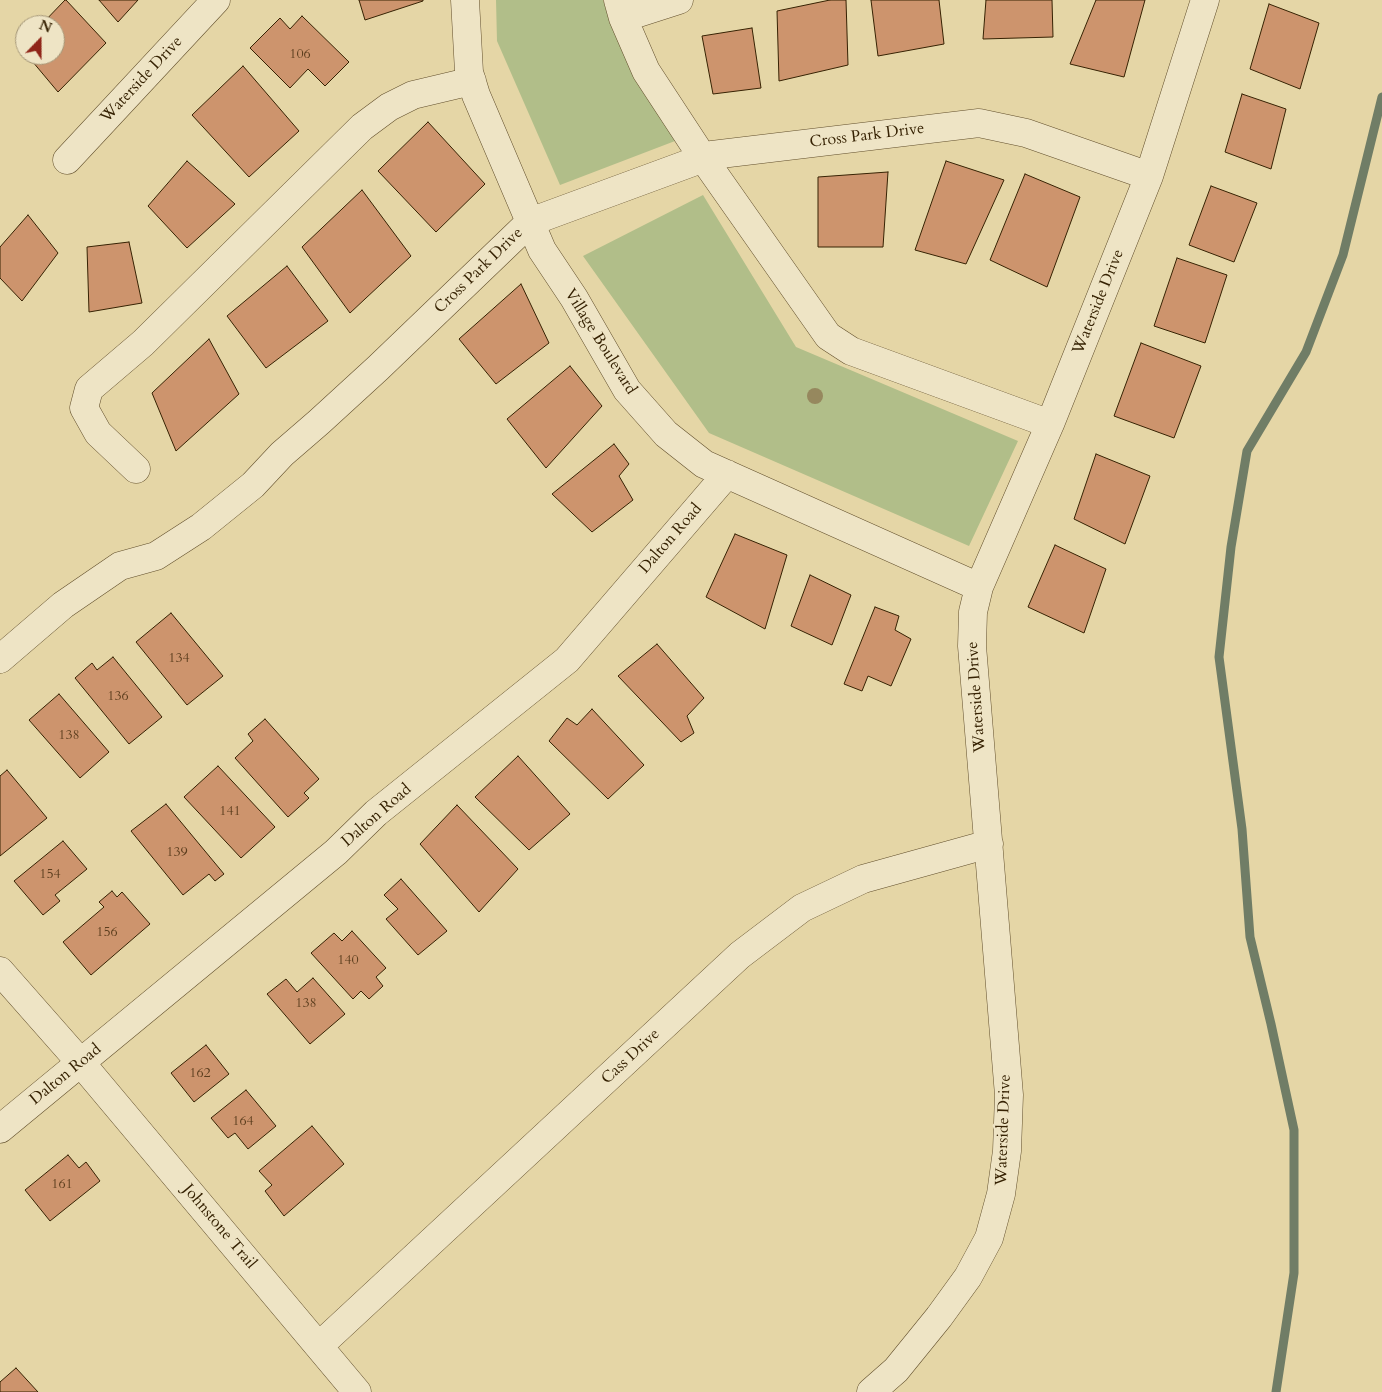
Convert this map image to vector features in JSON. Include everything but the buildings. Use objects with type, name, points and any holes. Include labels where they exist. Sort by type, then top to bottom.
[{"type":"street","name":"Waterside Drive","points":[[67,160],[216,0]]},
{"type":"street","name":"Village Boulevard","points":[[465,0],[469,72],[476,95],[542,250],[574,298],[627,390],[666,434],[704,464],[979,587]]},
{"type":"street","points":[[679,0],[621,9],[646,71],[703,158],[828,336],[851,351],[1050,424]]},
{"type":"street","name":"Waterside Drive","points":[[871,1392],[896,1370],[939,1317],[968,1277],[989,1238],[1002,1194],[1009,1095],[972,646],[973,612],[979,587],[1050,424],[1149,176],[1205,0]]},
{"type":"street","points":[[136,469],[98,433],[84,408],[89,389],[143,343],[362,127],[389,107],[413,96],[472,81]]},
{"type":"street","name":"Cross Park Drive","points":[[0,659],[63,605],[120,566],[156,556],[202,527],[253,485],[282,454],[378,368],[530,222],[712,155],[979,123],[1026,133],[1149,176]]},
{"type":"street","name":"Dalton Road","points":[[0,1129],[336,852],[376,813],[567,660],[726,474]]},
{"type":"street","name":"Cass Drive","points":[[319,1346],[740,955],[802,908],[863,879],[989,844]]},
{"type":"street","points":[[0,971],[81,1063]]},
{"type":"street","name":"Johnstone Trail","points":[[81,1063],[358,1392]]},
{"type":"green space","points":[[496,0],[603,0],[610,20],[675,141],[560,185],[497,41]]},
{"type":"green space","points":[[703,195],[796,347],[1018,441],[969,546],[709,433],[583,256]]},
{"type":"waterway","points":[[1276,1392],[1294,1273],[1294,1130],[1250,937],[1242,829],[1219,657],[1231,547],[1247,451],[1306,352],[1343,255],[1382,97]]}]
